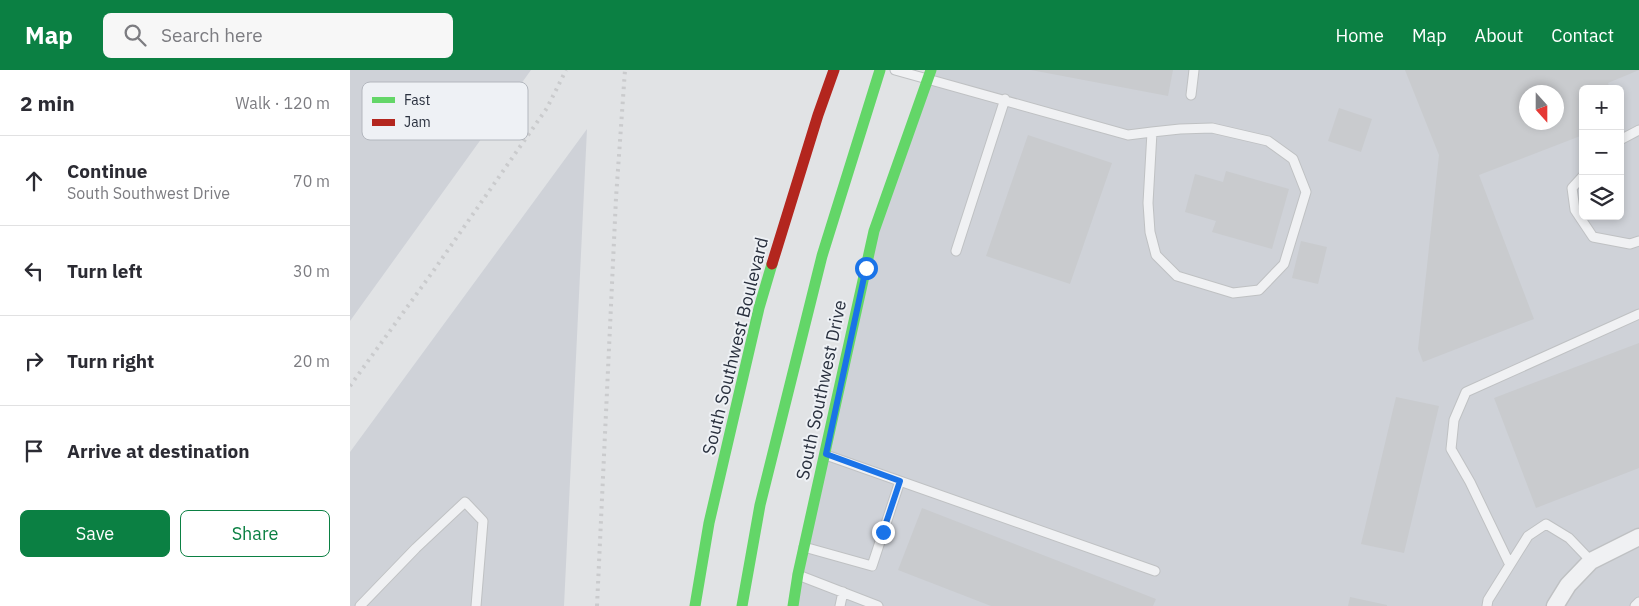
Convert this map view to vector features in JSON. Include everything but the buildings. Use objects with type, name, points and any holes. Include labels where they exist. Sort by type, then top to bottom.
[{"type":"main road","name":"South Southwest Boulevard","points":[[695,606],[709,523],[759,308],[818,115],[834,70]]},
{"type":"main road","points":[[742,606],[760,505],[822,256],[880,70]]},
{"type":"main road","name":"South Southwest Drive","points":[[793,606],[798,574],[874,231],[930,75]]},
{"type":"street","points":[[1555,606],[1576,575],[1591,561],[1639,537]]},
{"type":"lane","points":[[895,70],[930,75],[1004,99],[1128,135],[1152,132],[1212,128],[1268,141],[1293,159],[1306,192],[1284,264],[1259,290],[1233,293],[1177,276],[1156,255],[1150,232],[1148,203],[1152,132]]},
{"type":"lane","points":[[1191,95],[1194,70]]},
{"type":"lane","points":[[956,251],[1004,99]]},
{"type":"lane","points":[[1624,138],[1639,130]]},
{"type":"lane","points":[[1579,180],[1572,188],[1575,210],[1579,216]]},
{"type":"lane","points":[[1582,220],[1593,237],[1630,244],[1639,241]]},
{"type":"lane","points":[[1510,566],[1470,482],[1451,449],[1454,420],[1466,392],[1639,314]]},
{"type":"lane","points":[[826,454],[1155,572]]},
{"type":"lane","points":[[804,547],[872,566],[900,481]]},
{"type":"lane","points":[[360,606],[416,548],[465,502],[483,521],[476,606]]},
{"type":"lane","points":[[1487,606],[1488,600],[1528,536],[1546,524],[1569,538],[1591,561]]},
{"type":"lane","points":[[798,574],[878,606]]},
{"type":"lane","points":[[840,606],[842,592]]},
{"type":"lane","points":[[1634,606],[1639,602]]},
{"type":"shaded area","points":[[350,70],[531,70],[522,82],[362,82],[362,140],[481,140],[350,321]]},
{"type":"shaded area","points":[[932,70],[1639,70],[1639,606],[793,606],[874,231]]},
{"type":"shaded area","points":[[587,129],[564,606],[350,606],[350,452]]},
{"type":"railway","points":[[528,135],[547,108],[566,70]]},
{"type":"railway","points":[[597,606],[616,198],[625,70]]},
{"type":"railway","points":[[350,386],[525,140]]},
{"type":"traffic: fast","points":[[742,606],[760,505],[822,256],[880,70]]},
{"type":"traffic: fast","points":[[793,606],[798,574],[874,231],[931,70]]},
{"type":"traffic: fast","points":[[695,606],[709,523],[759,308],[772,264]]},
{"type":"traffic: jam","points":[[772,264],[818,115],[834,70]]},
{"type":"route","points":[[866,268],[826,454],[900,481],[883,532]]}]
